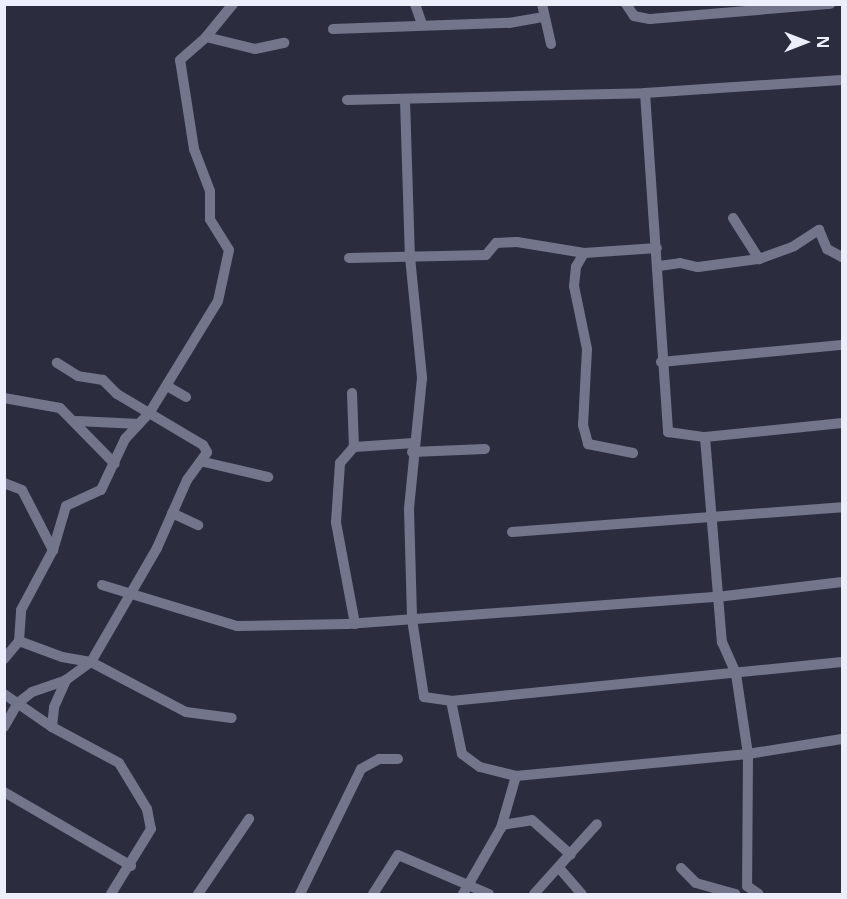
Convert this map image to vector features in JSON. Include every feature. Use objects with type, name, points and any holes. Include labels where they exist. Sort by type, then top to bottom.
[{"type":"street","points":[[4,659],[19,641],[21,610],[53,550],[66,506],[101,490],[125,439],[150,412],[218,301],[229,250],[210,219],[210,191],[194,149],[180,60],[206,37],[233,4]]},
{"type":"street","points":[[415,4],[422,24]]},
{"type":"street","points":[[542,4],[542,17],[551,44]]},
{"type":"street","points":[[626,4],[634,16],[650,19],[830,4]]},
{"type":"street","points":[[333,29],[422,24],[509,23],[542,17]]},
{"type":"street","points":[[206,37],[255,49],[284,43]]},
{"type":"street","points":[[347,100],[645,93],[843,80]]},
{"type":"street","points":[[645,93],[657,248],[661,362],[668,432],[705,437],[843,423]]},
{"type":"street","points":[[405,100],[410,257],[422,378],[413,448],[412,619],[421,691],[424,697],[451,701],[843,662]]},
{"type":"street","points":[[733,218],[759,259]]},
{"type":"street","points":[[658,266],[680,263],[698,267],[759,259],[794,246],[819,230],[826,249],[843,257]]},
{"type":"street","points":[[349,258],[486,255],[496,243],[518,242],[584,253],[657,248]]},
{"type":"street","points":[[584,253],[576,267],[574,286],[587,349],[583,425],[588,444],[633,453]]},
{"type":"street","points":[[661,362],[843,345]]},
{"type":"street","points":[[4,727],[18,703],[32,692],[66,680],[91,662],[133,592],[187,480],[204,462],[203,445],[117,394],[103,380],[78,376],[57,363]]},
{"type":"street","points":[[167,386],[186,397]]},
{"type":"street","points":[[352,393],[354,447],[340,463],[336,522],[355,624]]},
{"type":"street","points":[[4,398],[60,408],[77,421],[115,464]]},
{"type":"street","points":[[77,421],[139,424]]},
{"type":"street","points":[[705,437],[722,642],[736,674],[748,754],[747,886]]},
{"type":"street","points":[[354,447],[484,449]]},
{"type":"street","points":[[204,462],[268,477]]},
{"type":"street","points":[[4,483],[22,490],[53,550]]},
{"type":"street","points":[[512,532],[712,515],[843,507]]},
{"type":"street","points":[[172,513],[198,525]]},
{"type":"street","points":[[102,585],[133,592],[237,626],[355,624],[717,597],[843,582]]},
{"type":"street","points":[[19,641],[62,657],[91,662],[147,688],[167,705],[232,717]]},
{"type":"street","points":[[52,727],[54,707],[66,680]]},
{"type":"street","points":[[4,694],[52,727],[119,764],[147,809],[151,829],[131,866],[111,894]]},
{"type":"street","points":[[451,701],[462,754],[480,767],[516,776],[748,754],[843,739]]},
{"type":"street","points":[[300,894],[361,769],[379,759],[398,759]]},
{"type":"street","points":[[465,890],[502,825],[516,776]]},
{"type":"street","points":[[4,792],[131,866]]},
{"type":"street","points":[[198,894],[249,819]]},
{"type":"street","points":[[502,825],[532,820],[571,855]]},
{"type":"street","points":[[534,894],[560,869],[597,824]]},
{"type":"street","points":[[373,894],[398,855],[465,890],[489,894]]},
{"type":"street","points":[[681,868],[696,883],[736,894],[747,886]]},
{"type":"street","points":[[560,869],[582,894]]},
{"type":"street","points":[[747,886],[759,894]]}]
